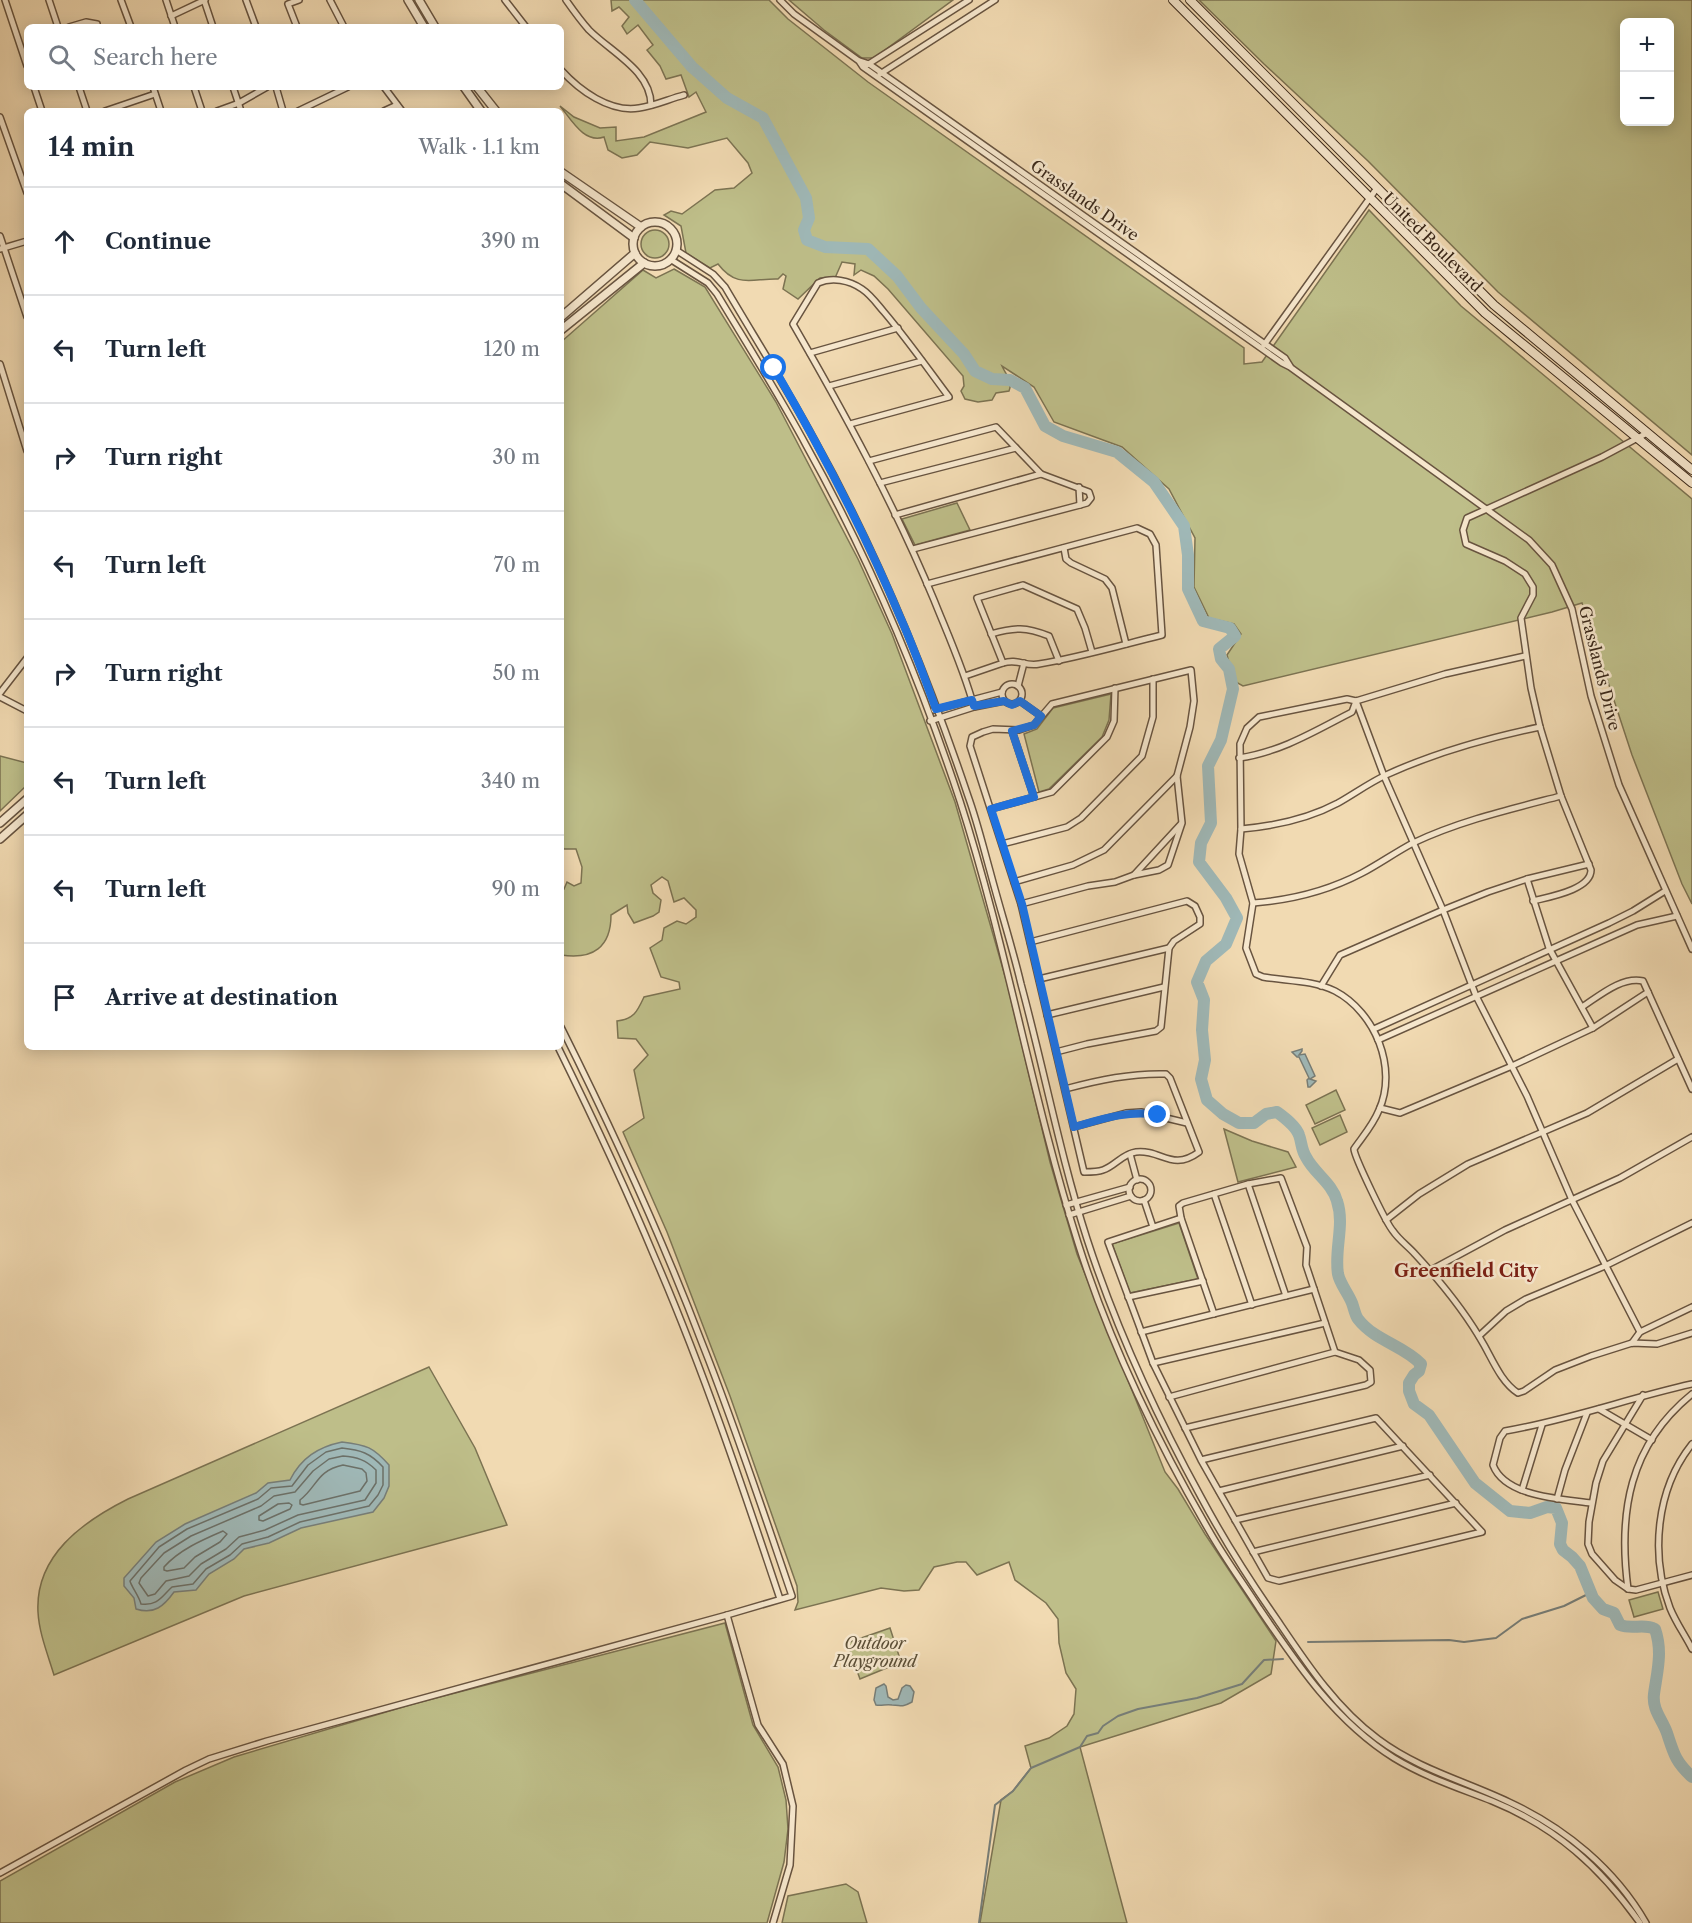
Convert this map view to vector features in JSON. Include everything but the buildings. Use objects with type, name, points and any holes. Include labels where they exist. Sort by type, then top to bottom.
[{"type":"main road","name":"United Boulevard","points":[[1173,0],[1485,313],[1692,483]]},
{"type":"main road","name":"United Boulevard","points":[[1190,0],[1494,305],[1692,471]]},
{"type":"street","points":[[5,0],[24,57]]},
{"type":"street","points":[[49,0],[57,24]]},
{"type":"street","points":[[121,0],[130,24]]},
{"type":"street","points":[[166,0],[174,24]]},
{"type":"street","points":[[171,16],[205,0],[212,24]]},
{"type":"street","points":[[246,0],[255,24]]},
{"type":"street","points":[[296,24],[288,4],[299,0]]},
{"type":"street","points":[[330,0],[342,24]]},
{"type":"street","points":[[408,0],[422,24]]},
{"type":"street","points":[[419,0],[433,24]]},
{"type":"street","points":[[505,0],[524,24]]},
{"type":"street","points":[[566,0],[589,29],[644,79],[651,97],[651,105]]},
{"type":"street","name":"Grasslands Drive","points":[[780,0],[794,14],[866,66],[1263,346],[1285,358],[1290,367],[1529,540],[1552,565],[1572,609],[1591,696],[1619,784],[1692,949]]},
{"type":"street","points":[[866,66],[969,0]]},
{"type":"street","points":[[879,74],[995,0]]},
{"type":"street","points":[[0,12],[8,10]]},
{"type":"street","points":[[79,24],[86,22],[97,24]]},
{"type":"street","points":[[564,73],[575,86],[602,101],[627,109],[651,105],[684,95]]},
{"type":"street","points":[[35,90],[41,108]]},
{"type":"street","points":[[80,90],[86,108]]},
{"type":"street","points":[[154,90],[160,108]]},
{"type":"street","points":[[195,90],[201,108]]},
{"type":"street","points":[[234,90],[240,108]]},
{"type":"street","points":[[225,108],[262,90]]},
{"type":"street","points":[[277,90],[282,108]]},
{"type":"street","points":[[303,108],[342,90]]},
{"type":"street","points":[[386,90],[400,108]]},
{"type":"street","points":[[466,90],[479,108]]},
{"type":"street","points":[[479,90],[494,108]]},
{"type":"street","points":[[114,108],[155,94]]},
{"type":"street","points":[[391,108],[398,105]]},
{"type":"street","points":[[0,117],[24,185]]},
{"type":"street","points":[[564,174],[641,227]]},
{"type":"street","points":[[564,186],[634,238]]},
{"type":"street","points":[[1263,346],[1377,188]]},
{"type":"street","points":[[656,222],[666,226],[674,234],[676,249],[670,259],[660,265],[651,266],[635,253],[634,238],[641,227],[656,222]]},
{"type":"street","points":[[0,236],[2,249],[24,309]]},
{"type":"street","points":[[2,249],[24,242]]},
{"type":"street","points":[[676,249],[713,274],[725,287],[816,442],[902,619],[969,799],[1016,963],[1060,1149],[1079,1212],[1111,1306],[1138,1371],[1198,1493],[1248,1577],[1302,1658],[1330,1694],[1377,1738],[1418,1764],[1510,1802],[1571,1839],[1618,1883],[1646,1923]]},
{"type":"street","points":[[564,314],[635,253]]},
{"type":"street","points":[[670,259],[714,289],[807,446],[857,544],[893,623],[960,802],[1014,992],[1051,1151],[1069,1215],[1102,1308],[1129,1374],[1213,1539],[1296,1663],[1324,1698],[1349,1723],[1390,1756],[1426,1776],[1520,1814],[1558,1837],[1579,1853],[1608,1881],[1640,1923]]},
{"type":"street","points":[[564,328],[644,262]]},
{"type":"street","points":[[850,424],[949,398],[898,328],[868,294],[860,287],[838,280],[825,280],[818,284],[793,324],[850,424],[913,549],[965,676],[974,706]]},
{"type":"street","points":[[810,353],[898,328]]},
{"type":"street","points":[[829,386],[922,361]]},
{"type":"street","points":[[0,364],[24,441]]},
{"type":"street","points":[[868,461],[996,427],[1041,474],[1089,492],[1091,498],[1087,503],[913,549]]},
{"type":"street","points":[[1533,901],[1568,892],[1583,883],[1591,876],[1589,864],[1561,796],[1540,727],[1525,656],[1526,643],[1521,618],[1533,596],[1533,587],[1525,574],[1505,561],[1466,544],[1463,530],[1467,518],[1602,457],[1647,433]]},
{"type":"street","points":[[880,483],[1016,448]]},
{"type":"street","points":[[895,515],[1041,474]]},
{"type":"street","points":[[1079,488],[1080,505]]},
{"type":"street","points":[[927,584],[1137,528],[1150,534],[1156,545],[1162,635],[1059,661],[1035,665],[1013,660],[965,676]]},
{"type":"street","points":[[1064,548],[1066,559],[1071,564],[1105,579],[1112,588],[1126,644]]},
{"type":"street","points":[[1003,663],[977,598],[1023,585],[1077,609],[1092,652]]},
{"type":"street","points":[[991,634],[1011,628],[1031,629],[1049,636],[1059,661]]},
{"type":"street","points":[[1525,656],[1445,674],[1356,701],[1347,699],[1259,717],[1247,728],[1240,744],[1239,758],[1241,829],[1239,854],[1253,903],[1246,948],[1256,974],[1273,979],[1310,982],[1336,992],[1357,1008],[1374,1029],[1383,1054],[1386,1082],[1380,1108],[1368,1132],[1354,1149],[1354,1153],[1393,1232],[1429,1271],[1479,1336],[1511,1389],[1518,1393],[1524,1391],[1555,1370],[1632,1343],[1657,1344],[1692,1333]]},
{"type":"street","points":[[24,662],[0,695],[24,709]]},
{"type":"street","points":[[930,721],[974,706],[1004,701],[1012,705],[1020,701],[1022,694],[1018,686],[1024,663]]},
{"type":"street","points":[[1022,904],[1089,886],[1115,882],[1159,870],[1168,865],[1182,823],[1177,776],[1190,727],[1194,701],[1191,670],[1052,704],[1034,725],[1012,731],[993,729],[972,737],[970,746],[1022,904],[1084,1172],[1103,1170],[1123,1156],[1130,1154],[1146,1152],[1172,1161],[1194,1156],[1199,1152],[1170,1078],[1166,1074],[1109,1077],[1065,1089]]},
{"type":"street","points":[[1002,844],[1067,827],[1081,818],[1142,756],[1153,717],[1153,679]]},
{"type":"street","points":[[927,712],[1002,692],[1008,684],[1018,686]]},
{"type":"street","points":[[991,809],[1052,792],[1107,737],[1114,721],[1115,688]]},
{"type":"street","points":[[1002,692],[1004,701]]},
{"type":"street","points":[[1020,701],[1041,716]]},
{"type":"street","points":[[1239,758],[1255,756],[1290,745],[1352,712],[1356,701]]},
{"type":"street","points":[[1356,701],[1384,776],[1443,910],[1476,996],[1527,1096],[1572,1200],[1640,1332]]},
{"type":"street","points":[[1241,829],[1271,827],[1296,820],[1336,804],[1384,776],[1442,752],[1477,741],[1540,727]]},
{"type":"street","points":[[1012,731],[1034,797]]},
{"type":"street","points":[[1014,882],[1073,865],[1104,850],[1177,776]]},
{"type":"street","points":[[1253,903],[1281,901],[1321,891],[1360,874],[1414,843],[1500,812],[1561,796]]},
{"type":"street","points":[[0,823],[24,802]]},
{"type":"street","points":[[0,839],[24,818]]},
{"type":"street","points":[[1134,875],[1182,823]]},
{"type":"street","points":[[1321,986],[1340,955],[1443,910],[1527,879],[1589,864]]},
{"type":"street","points":[[1527,879],[1549,948],[1593,1028]]},
{"type":"street","points":[[1374,1029],[1617,919],[1665,891]]},
{"type":"street","points":[[1030,942],[1187,901],[1195,906],[1200,917],[1200,924],[1174,941],[1169,948],[1161,1027],[1156,1031],[1056,1052]]},
{"type":"street","points":[[1378,1040],[1637,925],[1677,916]]},
{"type":"street","points":[[1039,979],[1169,948]]},
{"type":"street","points":[[1582,1006],[1616,986],[1637,980],[1643,981],[1692,1089]]},
{"type":"street","points":[[1047,1015],[1164,987]]},
{"type":"street","points":[[1380,1108],[1400,1113],[1512,1066],[1593,1028],[1648,992]]},
{"type":"street","points":[[0,1873],[166,1780],[209,1759],[267,1740],[727,1616],[792,1596],[723,1398],[667,1255],[610,1127],[564,1034]]},
{"type":"street","points":[[560,1050],[600,1131],[656,1259],[711,1401],[780,1599]]},
{"type":"street","points":[[1386,1220],[1419,1194],[1468,1164],[1587,1113],[1678,1059]]},
{"type":"street","points":[[1074,1127],[1126,1113],[1141,1112],[1187,1122]]},
{"type":"street","points":[[1429,1271],[1504,1230],[1620,1178],[1692,1137]]},
{"type":"street","points":[[1130,1154],[1137,1180]]},
{"type":"street","points":[[1214,1314],[1179,1206],[1248,1184],[1281,1178],[1307,1247],[1306,1265],[1335,1352]]},
{"type":"street","points":[[1066,1205],[1130,1187],[1137,1180]]},
{"type":"street","points":[[1130,1187],[1131,1196],[1135,1200],[1144,1200],[1149,1195],[1150,1188],[1147,1182],[1137,1180]]},
{"type":"street","points":[[1248,1184],[1286,1296]]},
{"type":"street","points":[[1214,1194],[1252,1305]]},
{"type":"street","points":[[1069,1215],[1131,1196]]},
{"type":"street","points":[[1144,1200],[1153,1227]]},
{"type":"street","points":[[1181,1218],[1108,1242],[1153,1363],[1200,1460],[1268,1578],[1279,1581],[1482,1532],[1376,1418],[1200,1460]]},
{"type":"street","points":[[1479,1336],[1506,1311],[1526,1299],[1605,1266],[1692,1222]]},
{"type":"street","points":[[1128,1297],[1203,1281]]},
{"type":"street","points":[[1141,1332],[1314,1289]]},
{"type":"street","points":[[1632,1343],[1640,1332],[1692,1307]]},
{"type":"street","points":[[1153,1363],[1325,1323]]},
{"type":"street","points":[[1169,1396],[1335,1352],[1359,1360],[1370,1370],[1371,1382],[1366,1386],[1185,1428]]},
{"type":"street","points":[[1591,1503],[1557,1499],[1510,1486],[1495,1471],[1493,1461],[1500,1438],[1505,1431],[1542,1425],[1642,1395],[1692,1384]]},
{"type":"street","points":[[1628,1589],[1624,1547],[1626,1507],[1635,1475],[1666,1418],[1692,1394]]},
{"type":"street","points":[[1642,1395],[1603,1461],[1591,1503],[1588,1544],[1592,1554],[1615,1580],[1628,1589],[1636,1590],[1692,1575]]},
{"type":"street","points":[[1599,1409],[1652,1440]]},
{"type":"street","points":[[1557,1499],[1565,1470],[1587,1413]]},
{"type":"street","points":[[1522,1490],[1542,1425]]},
{"type":"street","points":[[1692,1444],[1678,1466],[1662,1505],[1659,1544],[1663,1582],[1670,1608],[1692,1649]]},
{"type":"street","points":[[1218,1491],[1403,1446]]},
{"type":"street","points":[[1235,1520],[1430,1475]]},
{"type":"street","points":[[1253,1552],[1456,1503]]},
{"type":"street","points":[[764,1551],[775,1548]]},
{"type":"street","points":[[769,1566],[780,1562]]},
{"type":"street","points":[[727,1616],[758,1725],[783,1764],[793,1806],[790,1865],[773,1923]]},
{"type":"street","points":[[1296,1663],[1302,1658]]},
{"type":"green space","points":[[611,0],[769,0],[788,19],[868,82],[1244,348],[1244,364],[1262,362],[1369,210],[1461,306],[1692,499],[1692,904],[1682,884],[1632,755],[1582,603],[1243,686],[1234,681],[1227,655],[1241,634],[1234,624],[1209,618],[1194,587],[1195,538],[1169,489],[1122,447],[1054,422],[1034,387],[1002,366],[1010,381],[1009,391],[996,393],[992,400],[978,402],[965,399],[961,391],[964,386],[963,376],[888,289],[874,276],[861,270],[854,275],[855,264],[842,262],[835,278],[820,278],[798,299],[783,289],[786,276],[783,274],[778,279],[739,279],[725,272],[718,264],[710,268],[686,253],[681,226],[664,215],[671,211],[682,214],[715,190],[734,188],[752,173],[748,163],[727,138],[688,148],[650,142],[637,155],[622,158],[608,150],[604,137],[590,137],[573,123],[564,109],[574,117],[600,128],[616,127],[616,141],[644,137],[706,112],[696,92],[689,97],[681,75],[666,79],[660,66],[647,50],[653,45],[638,25],[627,34],[622,26],[629,17],[619,7],[612,11]]},
{"type":"green space","points":[[789,0],[953,0],[874,58],[862,58]]},
{"type":"green space","points":[[1199,0],[1692,0],[1692,455],[1498,292],[1368,161]]},
{"type":"green space","points":[[655,230],[665,234],[669,244],[665,254],[655,258],[645,254],[641,244],[645,234]]},
{"type":"green space","points":[[674,269],[705,287],[776,402],[858,559],[892,634],[955,802],[1007,983],[1050,1162],[1077,1254],[1165,1472],[1276,1641],[1271,1674],[1221,1703],[1080,1747],[1127,1923],[980,1923],[1001,1800],[1013,1791],[1031,1768],[1025,1746],[1049,1738],[1067,1726],[1074,1714],[1076,1689],[1066,1673],[1059,1643],[1058,1619],[1046,1603],[1015,1580],[1009,1562],[977,1575],[966,1562],[934,1567],[919,1590],[881,1588],[795,1610],[798,1602],[797,1586],[730,1396],[667,1232],[623,1132],[644,1118],[634,1070],[648,1055],[636,1039],[618,1038],[617,1021],[627,1019],[634,1014],[644,997],[680,989],[679,982],[661,977],[650,948],[662,940],[664,928],[677,921],[686,924],[696,917],[696,910],[684,898],[674,902],[668,881],[662,877],[651,885],[653,893],[661,900],[659,912],[634,923],[628,913],[627,905],[611,915],[608,935],[598,949],[582,955],[564,955],[564,889],[567,882],[574,886],[581,883],[582,867],[576,849],[564,849],[564,339],[643,270],[656,278]]},
{"type":"green space","points":[[957,503],[970,530],[915,545],[902,519]]},
{"type":"green space","points":[[1111,694],[1109,720],[1102,737],[1049,789],[1039,792],[1024,734],[1037,729],[1053,708]]},
{"type":"green space","points":[[0,756],[24,762],[24,788],[0,811]]},
{"type":"green space","points":[[1336,1090],[1345,1110],[1315,1124],[1306,1105]]},
{"type":"green space","points":[[1340,1115],[1347,1132],[1320,1145],[1312,1128]]},
{"type":"green space","points":[[1224,1129],[1252,1141],[1288,1152],[1296,1167],[1238,1182]]},
{"type":"green space","points":[[1179,1223],[1198,1279],[1130,1293],[1112,1244]]},
{"type":"green space","points":[[429,1367],[475,1448],[507,1525],[244,1596],[54,1675],[40,1628],[39,1592],[44,1574],[53,1558],[79,1530],[94,1518],[128,1499]]},
{"type":"green space","points":[[1658,1592],[1663,1609],[1634,1617],[1629,1600]]},
{"type":"green space","points":[[725,1623],[753,1725],[778,1767],[786,1800],[788,1829],[784,1862],[767,1923],[0,1923],[0,1881],[175,1782],[234,1757],[413,1704]]},
{"type":"green space","name":"Outdoor Playground","points":[[890,1628],[901,1662],[860,1679],[847,1643]]},
{"type":"green space","points":[[846,1884],[858,1892],[867,1923],[782,1923],[788,1896]]},
{"type":"water","points":[[1302,1049],[1299,1055],[1305,1054],[1315,1076],[1310,1079],[1316,1081],[1310,1087],[1308,1087],[1307,1080],[1309,1078],[1299,1057],[1292,1052]]},
{"type":"water","points":[[342,1442],[369,1448],[389,1465],[389,1486],[384,1498],[373,1512],[301,1528],[269,1543],[244,1549],[234,1559],[209,1574],[196,1590],[174,1592],[162,1605],[153,1610],[136,1609],[134,1598],[124,1586],[124,1578],[156,1542],[185,1524],[256,1493],[268,1483],[290,1480],[299,1465],[311,1455],[325,1447]]},
{"type":"water","points":[[884,1684],[888,1697],[893,1700],[898,1699],[902,1688],[906,1685],[910,1686],[914,1692],[912,1702],[902,1706],[876,1705],[874,1700],[876,1688]]},
{"type":"waterway","points":[[635,0],[692,67],[727,98],[763,118],[806,198],[809,218],[804,230],[807,240],[825,247],[868,249],[897,276],[921,308],[964,354],[975,371],[992,379],[1010,380],[1025,388],[1045,426],[1063,436],[1117,452],[1154,482],[1184,526],[1188,555],[1188,589],[1203,621],[1230,628],[1235,636],[1219,649],[1221,659],[1229,669],[1233,689],[1221,740],[1208,766],[1211,823],[1201,843],[1199,862],[1226,898],[1237,918],[1226,944],[1206,961],[1197,982],[1204,1000],[1202,1030],[1205,1060],[1201,1079],[1207,1100],[1223,1114],[1239,1123],[1254,1123],[1266,1114],[1277,1112],[1293,1125],[1298,1132],[1306,1157],[1335,1195],[1340,1219],[1338,1274],[1357,1317],[1372,1333],[1406,1352],[1421,1364],[1419,1371],[1409,1383],[1409,1391],[1414,1404],[1429,1415],[1475,1483],[1510,1511],[1530,1513],[1547,1507],[1556,1508],[1562,1523],[1560,1544],[1563,1550],[1580,1566],[1593,1598],[1603,1609],[1614,1613],[1620,1625],[1655,1629],[1659,1654],[1654,1705],[1676,1757],[1692,1777]]},
{"type":"waterway","points":[[1308,1642],[1449,1640],[1464,1642],[1496,1638],[1522,1619],[1564,1606],[1590,1593]]},
{"type":"waterway","points":[[979,1923],[995,1805],[1013,1791],[1031,1768],[1080,1747],[1087,1736],[1098,1733],[1103,1726],[1118,1716],[1138,1709],[1197,1698],[1242,1684],[1264,1660],[1283,1659]]},
{"type":"district","name":"Greenfield City","points":[[1466,1271]]},
{"type":"route","points":[[774,368],[816,442],[866,541],[902,619],[936,709],[972,700],[974,706],[1004,701],[1012,705],[1020,701],[1041,716],[1034,725],[1012,731],[1034,797],[991,809],[1022,904],[1074,1127],[1126,1113],[1141,1112],[1158,1115]]}]
